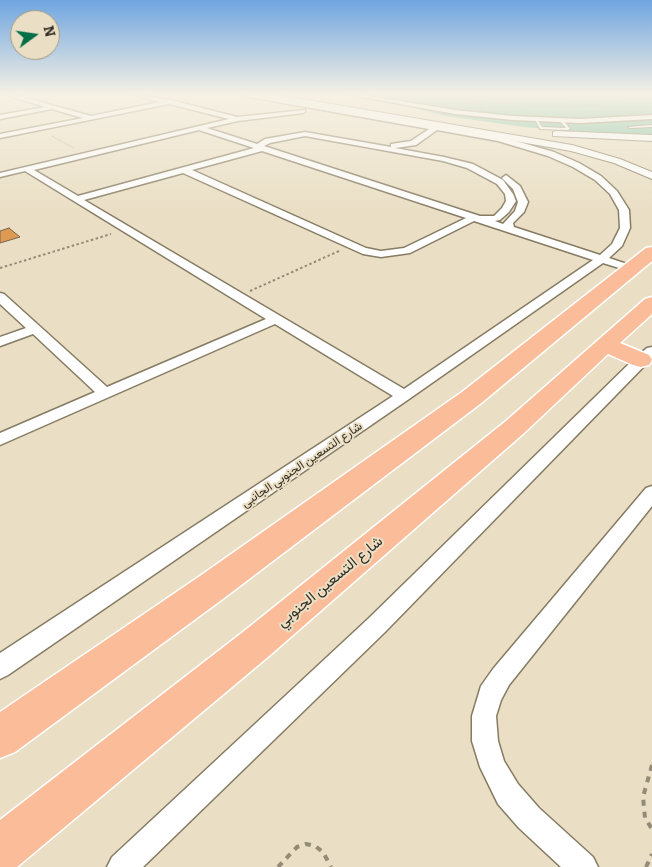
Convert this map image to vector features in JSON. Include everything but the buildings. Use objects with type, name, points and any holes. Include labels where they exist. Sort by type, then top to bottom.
[{"type":"main road","points":[[0,737],[212,587],[471,398],[642,260]]},
{"type":"main road","name":"شارع التسعين الجنوبي","points":[[0,850],[256,644],[515,427],[652,303]]},
{"type":"main road","points":[[605,345],[646,355]]},
{"type":"street","points":[[0,175],[27,169],[81,151],[152,134]]},
{"type":"street","points":[[0,170],[170,134]]},
{"type":"street","points":[[219,134],[602,260],[642,260]]},
{"type":"street","points":[[239,141],[257,140],[278,134]]},
{"type":"street","points":[[262,149],[260,145],[268,141],[302,134]]},
{"type":"street","points":[[184,170],[352,246],[372,253],[398,253],[406,251],[473,218],[489,220],[497,218],[506,210],[511,201],[509,194],[500,182],[470,166],[444,159],[313,134]]},
{"type":"street","points":[[326,134],[394,146],[478,164],[510,181],[522,195],[523,202],[519,212],[508,223],[510,229],[514,232]]},
{"type":"street","points":[[394,146],[413,143],[426,134]]},
{"type":"street","points":[[423,152],[419,147],[437,134]]},
{"type":"street","name":"شارع التسعين الجنوبي الجانبى","points":[[0,667],[404,396],[602,260],[617,246],[625,228],[624,210],[614,193],[598,178],[576,165],[551,154],[503,137],[482,134]]},
{"type":"street","points":[[489,134],[572,148],[618,161],[652,176]]},
{"type":"street","points":[[572,148],[582,145],[584,141],[575,134]]},
{"type":"street","points":[[624,134],[652,138]]},
{"type":"street","points":[[77,199],[262,149]]},
{"type":"street","points":[[27,169],[404,396]]},
{"type":"street","points":[[0,297],[106,394]]},
{"type":"street","points":[[0,439],[276,319]]},
{"type":"street","points":[[0,342],[35,329]]},
{"type":"street","points":[[122,867],[378,625],[646,355]]},
{"type":"street","points":[[583,867],[529,818],[508,794],[493,767],[485,741],[484,716],[490,695],[501,677],[652,493]]},
{"type":"path","points":[[50,134],[81,151]]},
{"type":"path","points":[[0,268],[126,229]]},
{"type":"path","points":[[238,296],[352,246]]},
{"type":"path","points":[[652,765],[642,807],[652,829]]},
{"type":"path","points":[[278,867],[297,847],[306,844],[315,846],[323,852],[332,867]]},
{"type":"path","points":[[646,867],[652,854]]}]
